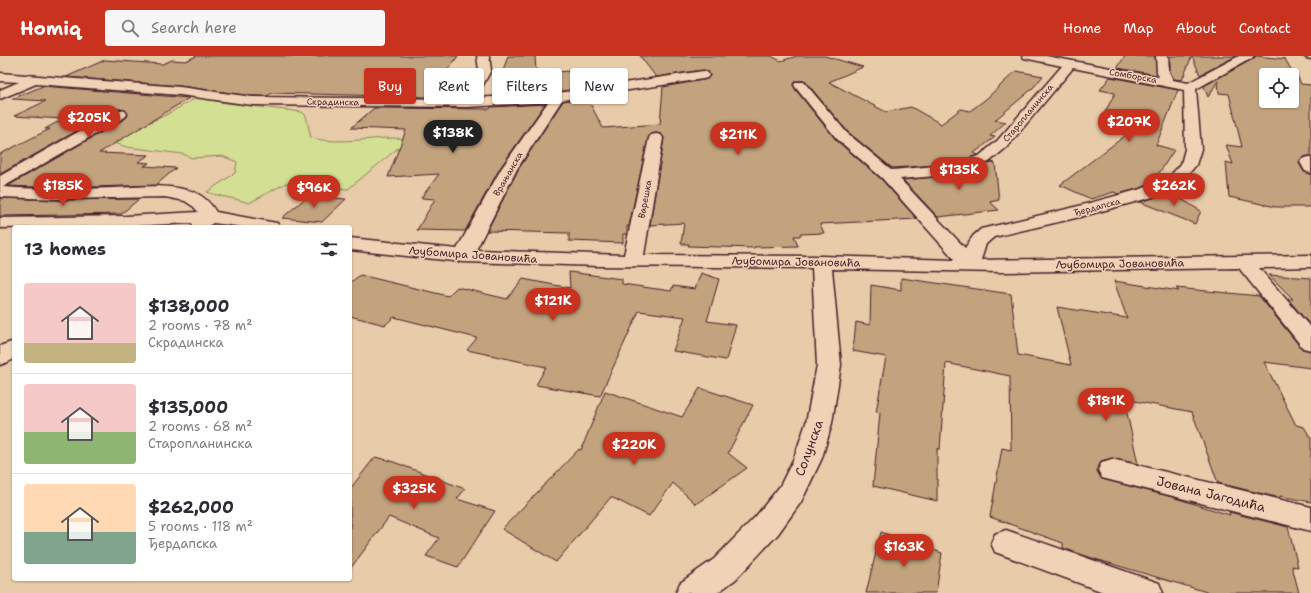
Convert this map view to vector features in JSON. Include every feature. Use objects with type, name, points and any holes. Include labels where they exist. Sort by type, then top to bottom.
[{"type":"street","points":[[483,56],[484,72]]},
{"type":"street","name":"Сомборска","points":[[1028,56],[1167,81],[1190,87]]},
{"type":"street","points":[[1162,56],[1163,72],[1167,81]]},
{"type":"street","points":[[1190,87],[1211,74],[1248,56]]},
{"type":"street","name":"Старопланинска","points":[[888,175],[936,171],[963,166],[984,159],[1002,144],[1070,64]]},
{"type":"street","name":"Скрадинска","points":[[562,96],[703,75]]},
{"type":"street","name":"Скрадинска","points":[[0,77],[180,91],[258,101],[424,103]]},
{"type":"street","name":"Скрадинска","points":[[0,95],[33,80]]},
{"type":"street","points":[[800,85],[842,136],[888,175],[970,265]]},
{"type":"street","name":"Ђердапска","points":[[970,265],[978,239],[988,233],[1074,213],[1147,193],[1174,181],[1188,164],[1193,149],[1190,87]]},
{"type":"street","name":"Врањанска","points":[[463,256],[509,169],[553,104]]},
{"type":"street","points":[[0,183],[120,114]]},
{"type":"street","name":"Варешка","points":[[633,260],[656,138]]},
{"type":"street","points":[[1311,162],[1308,162],[1311,168]]},
{"type":"street","points":[[0,192],[48,194],[173,193],[184,195],[200,202],[205,208],[203,222]]},
{"type":"street","points":[[0,223],[126,221],[203,222],[236,220],[260,225]]},
{"type":"street","name":"Љубомира Јовановића","points":[[352,244],[463,256],[541,260],[821,262],[1000,266],[1311,261]]},
{"type":"street","name":"Солунска","points":[[692,593],[724,569],[767,525],[791,494],[808,458],[819,423],[829,365],[821,262]]},
{"type":"street","points":[[1244,262],[1311,343]]},
{"type":"street","points":[[0,357],[12,349]]},
{"type":"street","name":"Јована Јагодића","points":[[1112,470],[1311,519]]},
{"type":"street","points":[[1006,543],[1147,593]]},
{"type":"green space","points":[[198,97],[219,102],[302,112],[306,116],[311,138],[336,141],[384,138],[409,139],[348,189],[286,183],[249,203],[207,192],[235,173],[237,162],[222,156],[192,158],[183,154],[127,147],[98,138],[139,127],[166,115]]},
{"type":"building","points":[[197,56],[458,56],[449,68],[424,68],[424,97],[416,97],[416,68],[364,68],[364,95],[272,93],[267,96],[252,96],[180,86],[66,77],[105,60],[162,64],[172,60],[185,61]]},
{"type":"building","points":[[508,56],[535,56],[536,68],[504,68]]},
{"type":"building","points":[[640,56],[771,56],[781,61],[797,56],[825,56],[863,67],[829,82],[886,112],[911,107],[941,124],[961,109],[970,111],[986,99],[1016,71],[1043,76],[1032,89],[995,120],[1006,122],[990,136],[995,137],[974,153],[978,155],[960,161],[936,165],[892,168],[848,132],[805,81],[795,81],[793,84],[795,89],[836,140],[881,179],[917,219],[820,224],[824,233],[800,234],[800,236],[794,236],[798,246],[754,248],[688,246],[689,244],[681,244],[684,223],[650,225],[664,138],[661,134],[656,133],[651,134],[648,138],[629,226],[627,226],[627,234],[623,234],[623,243],[569,241],[569,233],[487,231],[518,170],[563,101],[570,100],[570,104],[590,104],[603,128],[660,124],[663,87],[703,80],[710,76],[708,71],[703,70],[656,77]]},
{"type":"building","points":[[1125,56],[1155,56],[1157,75],[1117,68]]},
{"type":"building","points":[[1170,56],[1192,56],[1182,80],[1174,79],[1170,72]]},
{"type":"building","points":[[1192,56],[1236,56],[1200,75]]},
{"type":"building","points":[[1256,56],[1285,59],[1290,68],[1259,68],[1259,108],[1299,108],[1299,80],[1301,84],[1311,85],[1311,156],[1302,158],[1299,163],[1304,172],[1311,174],[1311,207],[1276,207],[1229,197],[1226,162],[1233,164],[1226,145],[1242,147],[1229,94],[1219,93],[1218,81],[1208,97],[1204,86]]},
{"type":"building","points":[[570,71],[570,90],[562,91],[562,72]]},
{"type":"building","points":[[1110,77],[1178,90],[1156,145],[1174,150],[1154,181],[1148,180],[1153,183],[1118,194],[1114,192],[1091,199],[1060,185],[1146,120],[1105,112],[1115,93],[1100,90]]},
{"type":"building","points":[[43,86],[189,98],[99,153],[149,155],[138,162],[149,163],[144,166],[176,168],[156,185],[58,188],[8,186],[126,118],[128,115],[125,110],[114,110],[0,174],[0,154],[50,129],[45,129],[63,119],[14,116],[46,101],[12,99]]},
{"type":"building","points":[[545,104],[500,168],[465,231],[417,230],[435,199],[421,198],[439,174],[388,177],[406,130],[351,128],[374,108],[490,109],[491,107]]},
{"type":"building","points":[[992,162],[995,163],[999,200],[990,202],[999,210],[938,217],[903,180],[936,177],[970,170]]},
{"type":"building","points":[[1168,191],[1201,211],[1195,224],[1140,202]]},
{"type":"building","points":[[308,196],[346,199],[322,222],[282,218]]},
{"type":"building","points":[[0,198],[59,200],[139,199],[121,214],[0,216]]},
{"type":"building","points":[[569,272],[622,279],[622,284],[671,291],[673,286],[695,289],[701,273],[719,279],[707,321],[736,325],[726,360],[673,351],[685,317],[639,311],[600,396],[536,385],[546,367],[467,350],[477,338],[394,317],[385,325],[352,317],[352,281],[360,275],[448,296],[457,287],[507,299],[523,279],[570,288]]},
{"type":"building","points":[[1269,275],[1311,278],[1311,326],[1288,299],[1293,299]]},
{"type":"building","points":[[901,278],[1011,294],[1018,355],[1071,365],[1057,307],[1127,318],[1114,281],[1179,291],[1176,288],[1259,296],[1302,349],[1311,351],[1311,368],[1264,362],[1296,425],[1304,427],[1311,438],[1311,502],[1280,496],[1280,498],[1218,483],[1192,412],[1124,399],[1138,464],[1112,458],[1101,461],[1097,471],[1102,479],[1172,497],[1230,515],[1229,512],[1288,527],[1298,567],[1292,566],[1299,593],[1210,593],[1063,548],[1063,543],[990,517],[1002,448],[1011,450],[1010,376],[946,363],[940,449],[937,449],[937,501],[873,486],[880,413],[876,412],[886,357],[853,351],[856,322],[870,325],[871,285],[901,290]]},
{"type":"building","points":[[700,388],[753,405],[728,453],[747,468],[696,504],[673,483],[649,516],[611,497],[556,562],[502,529],[579,449],[581,450],[605,391],[682,417]]},
{"type":"building","points":[[375,457],[391,461],[465,489],[457,499],[495,511],[458,567],[426,556],[439,538],[389,517],[352,566],[352,486]]},
{"type":"building","points":[[881,532],[942,553],[936,593],[866,593]]}]
